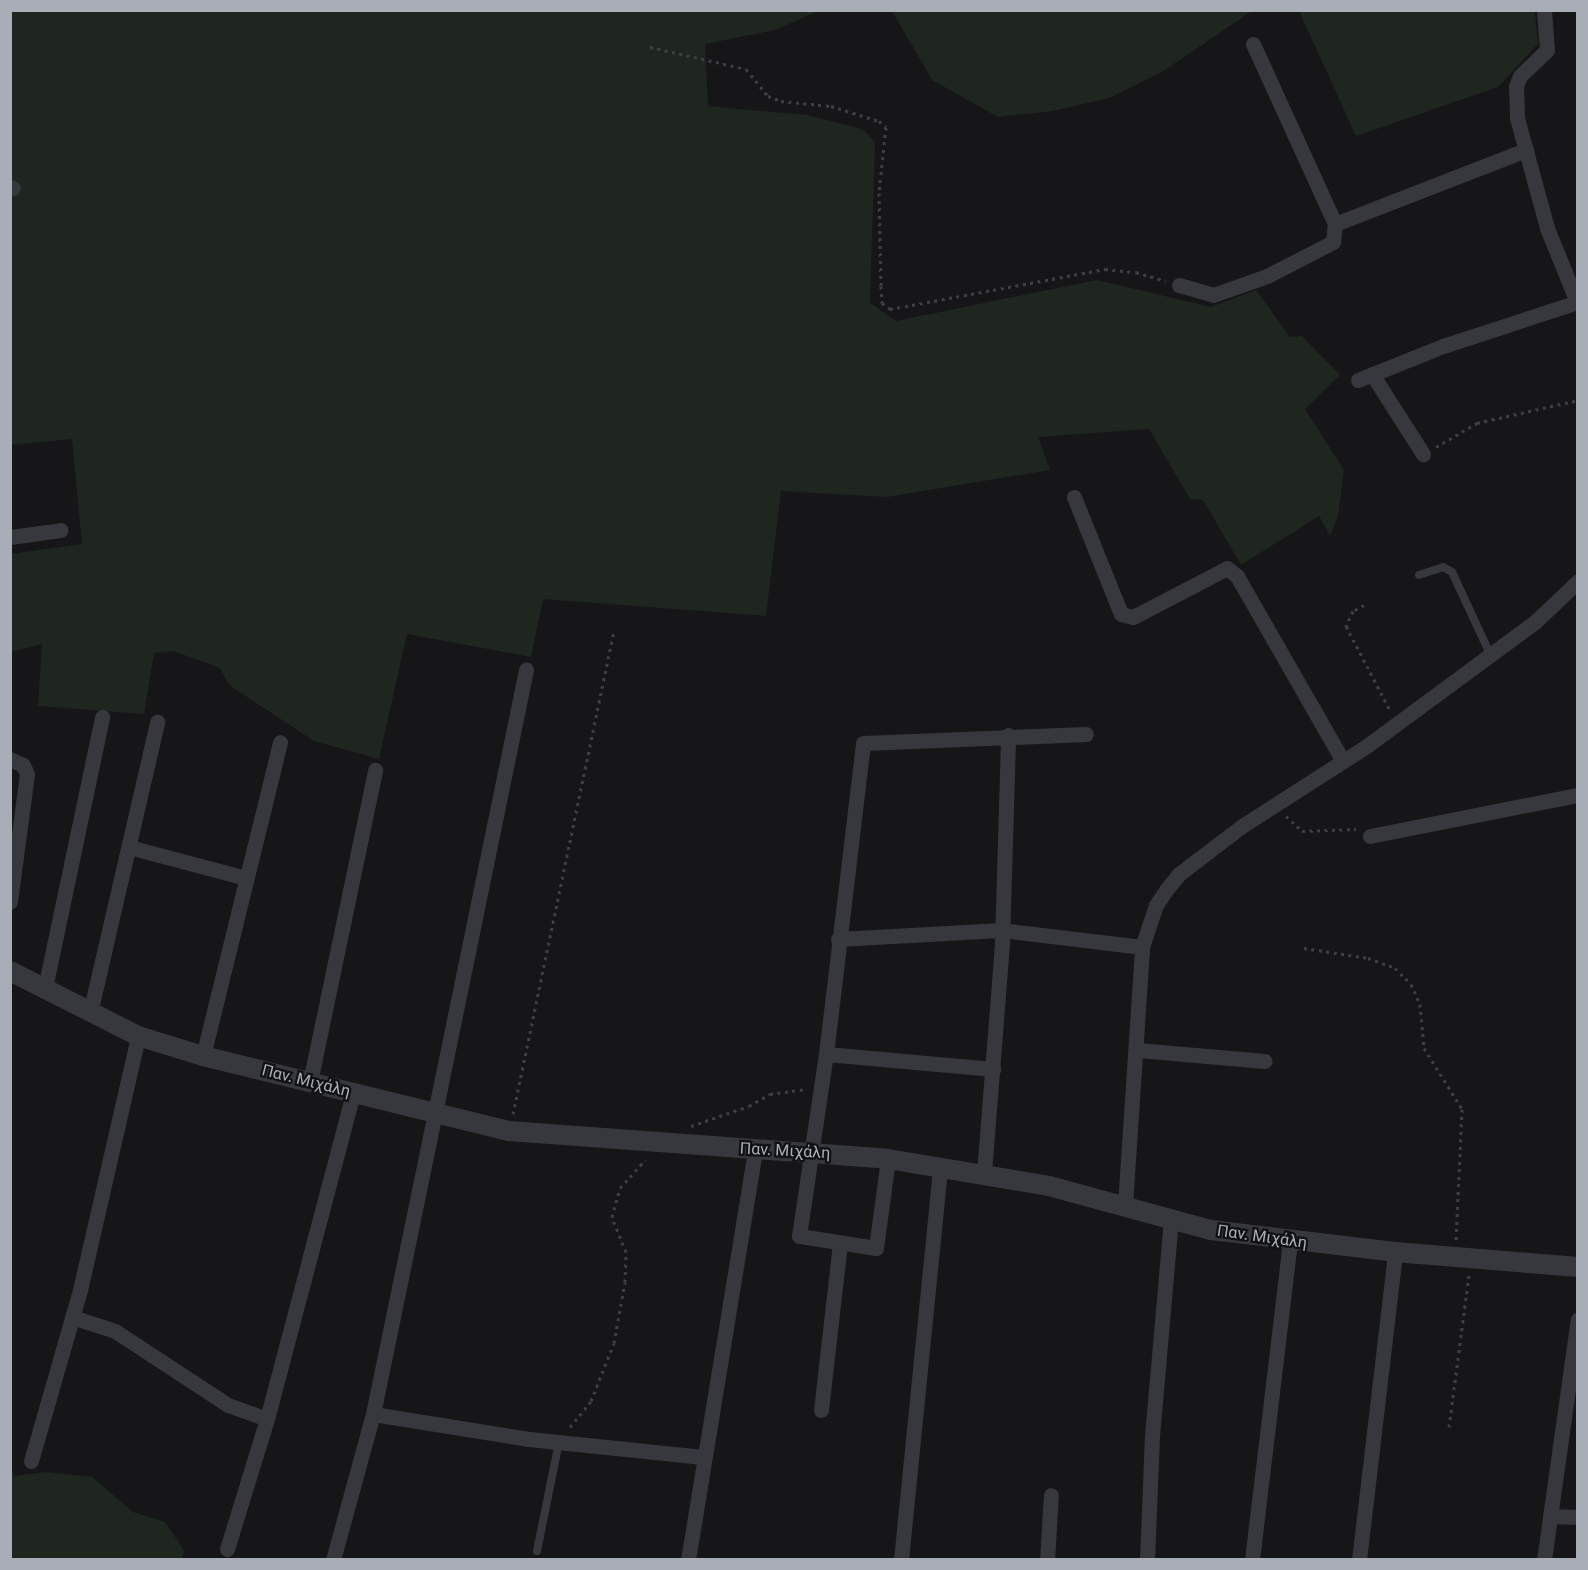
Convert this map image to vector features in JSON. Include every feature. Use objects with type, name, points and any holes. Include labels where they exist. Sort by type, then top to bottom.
[{"type":"street","points":[[1423,454],[1365,377],[1443,346],[1577,302],[1547,228],[1517,118],[1516,86],[1520,76],[1547,50],[1544,10]]},
{"type":"street","points":[[1179,285],[1213,295],[1267,276],[1333,242],[1335,224],[1253,44]]},
{"type":"street","points":[[1335,224],[1526,150]]},
{"type":"street","points":[[1074,497],[1121,614],[1134,617],[1227,568],[1237,576],[1343,761]]},
{"type":"street","points":[[10,537],[61,530]]},
{"type":"street","points":[[1125,1205],[1138,1050],[1142,947],[1156,905],[1179,874],[1280,800],[1397,725],[1535,622],[1578,581]]},
{"type":"street","points":[[333,1560],[374,1414],[526,670]]},
{"type":"street","points":[[45,988],[102,717]]},
{"type":"street","points":[[90,1013],[157,722]]},
{"type":"street","points":[[888,1159],[876,1248],[799,1236],[826,1054],[862,743],[1008,735],[1086,734]]},
{"type":"street","points":[[984,1173],[1001,930],[1008,735]]},
{"type":"street","points":[[203,1056],[280,742]]},
{"type":"street","points":[[10,759],[23,765],[27,774],[13,861],[10,903]]},
{"type":"street","points":[[310,1082],[375,770]]},
{"type":"street","points":[[1370,836],[1578,795]]},
{"type":"street","points":[[129,848],[246,878]]},
{"type":"street","points":[[838,939],[1001,930],[1142,947]]},
{"type":"street","name":"Παν. Μιχάλη","points":[[10,971],[138,1036],[203,1056],[435,1115],[510,1131],[673,1141],[755,1151],[810,1152],[888,1159],[984,1173],[1125,1205],[1211,1230],[1395,1252],[1578,1267]]},
{"type":"street","points":[[31,1461],[72,1317],[138,1036]]},
{"type":"street","points":[[1138,1050],[1265,1061]]},
{"type":"street","points":[[826,1054],[993,1069]]},
{"type":"street","points":[[227,1549],[267,1419],[353,1093]]},
{"type":"street","points":[[688,1560],[703,1457],[755,1151]]},
{"type":"street","points":[[902,1560],[940,1167]]},
{"type":"street","points":[[1147,1560],[1153,1425],[1171,1219]]},
{"type":"street","points":[[1252,1560],[1290,1241]]},
{"type":"street","points":[[821,1410],[840,1244]]},
{"type":"street","points":[[1359,1560],[1395,1252]]},
{"type":"street","points":[[72,1317],[116,1331],[228,1405],[267,1419]]},
{"type":"street","points":[[1544,1560],[1578,1319]]},
{"type":"street","points":[[374,1414],[559,1440],[703,1457]]},
{"type":"street","points":[[1047,1560],[1051,1495]]},
{"type":"street","points":[[1551,1516],[1578,1517]]},
{"type":"lane","points":[[1419,575],[1443,567],[1452,572],[1490,654]]},
{"type":"lane","points":[[537,1551],[559,1440]]},
{"type":"path","points":[[650,46],[746,69],[768,96],[781,101],[831,106],[879,121],[886,127],[879,193],[881,286],[882,303],[890,309],[1106,269],[1136,272],[1179,285]]},
{"type":"path","points":[[1423,454],[1477,423],[1578,400]]},
{"type":"path","points":[[1364,605],[1353,611],[1346,626],[1397,725]]},
{"type":"path","points":[[510,1131],[614,628]]},
{"type":"path","points":[[1280,800],[1291,824],[1302,831],[1358,829],[1370,836]]},
{"type":"path","points":[[1304,948],[1368,958],[1395,968],[1411,984],[1420,1004],[1424,1048],[1462,1109],[1463,1258],[1449,1427]]},
{"type":"path","points":[[673,1141],[696,1122],[749,1106],[770,1094],[791,1088],[820,1089]]},
{"type":"path","points":[[559,1440],[591,1401],[614,1343],[626,1282],[626,1252],[612,1217],[620,1188],[648,1156]]},
{"type":"shaded area","points":[[11,11],[818,11],[775,30],[705,44],[708,106],[806,115],[862,129],[875,142],[870,303],[896,321],[1097,280],[1211,307],[1256,290],[1290,337],[1302,336],[1340,375],[1305,409],[1344,470],[1338,516],[1330,536],[1319,516],[1241,565],[1203,500],[1190,499],[1149,429],[1038,437],[1050,470],[887,497],[781,491],[766,616],[543,599],[531,657],[407,634],[379,759],[314,741],[229,685],[220,668],[173,651],[154,653],[144,714],[38,706],[42,644],[11,652],[11,554],[82,544],[72,439],[11,445]]},
{"type":"shaded area","points":[[892,11],[1252,11],[1162,72],[1109,98],[1053,111],[998,117],[932,80]]},
{"type":"shaded area","points":[[1299,11],[1535,11],[1538,44],[1498,87],[1356,136]]},
{"type":"shaded area","points":[[11,1468],[14,1476],[46,1472],[92,1477],[133,1512],[165,1522],[184,1550],[182,1559],[11,1559]]}]
